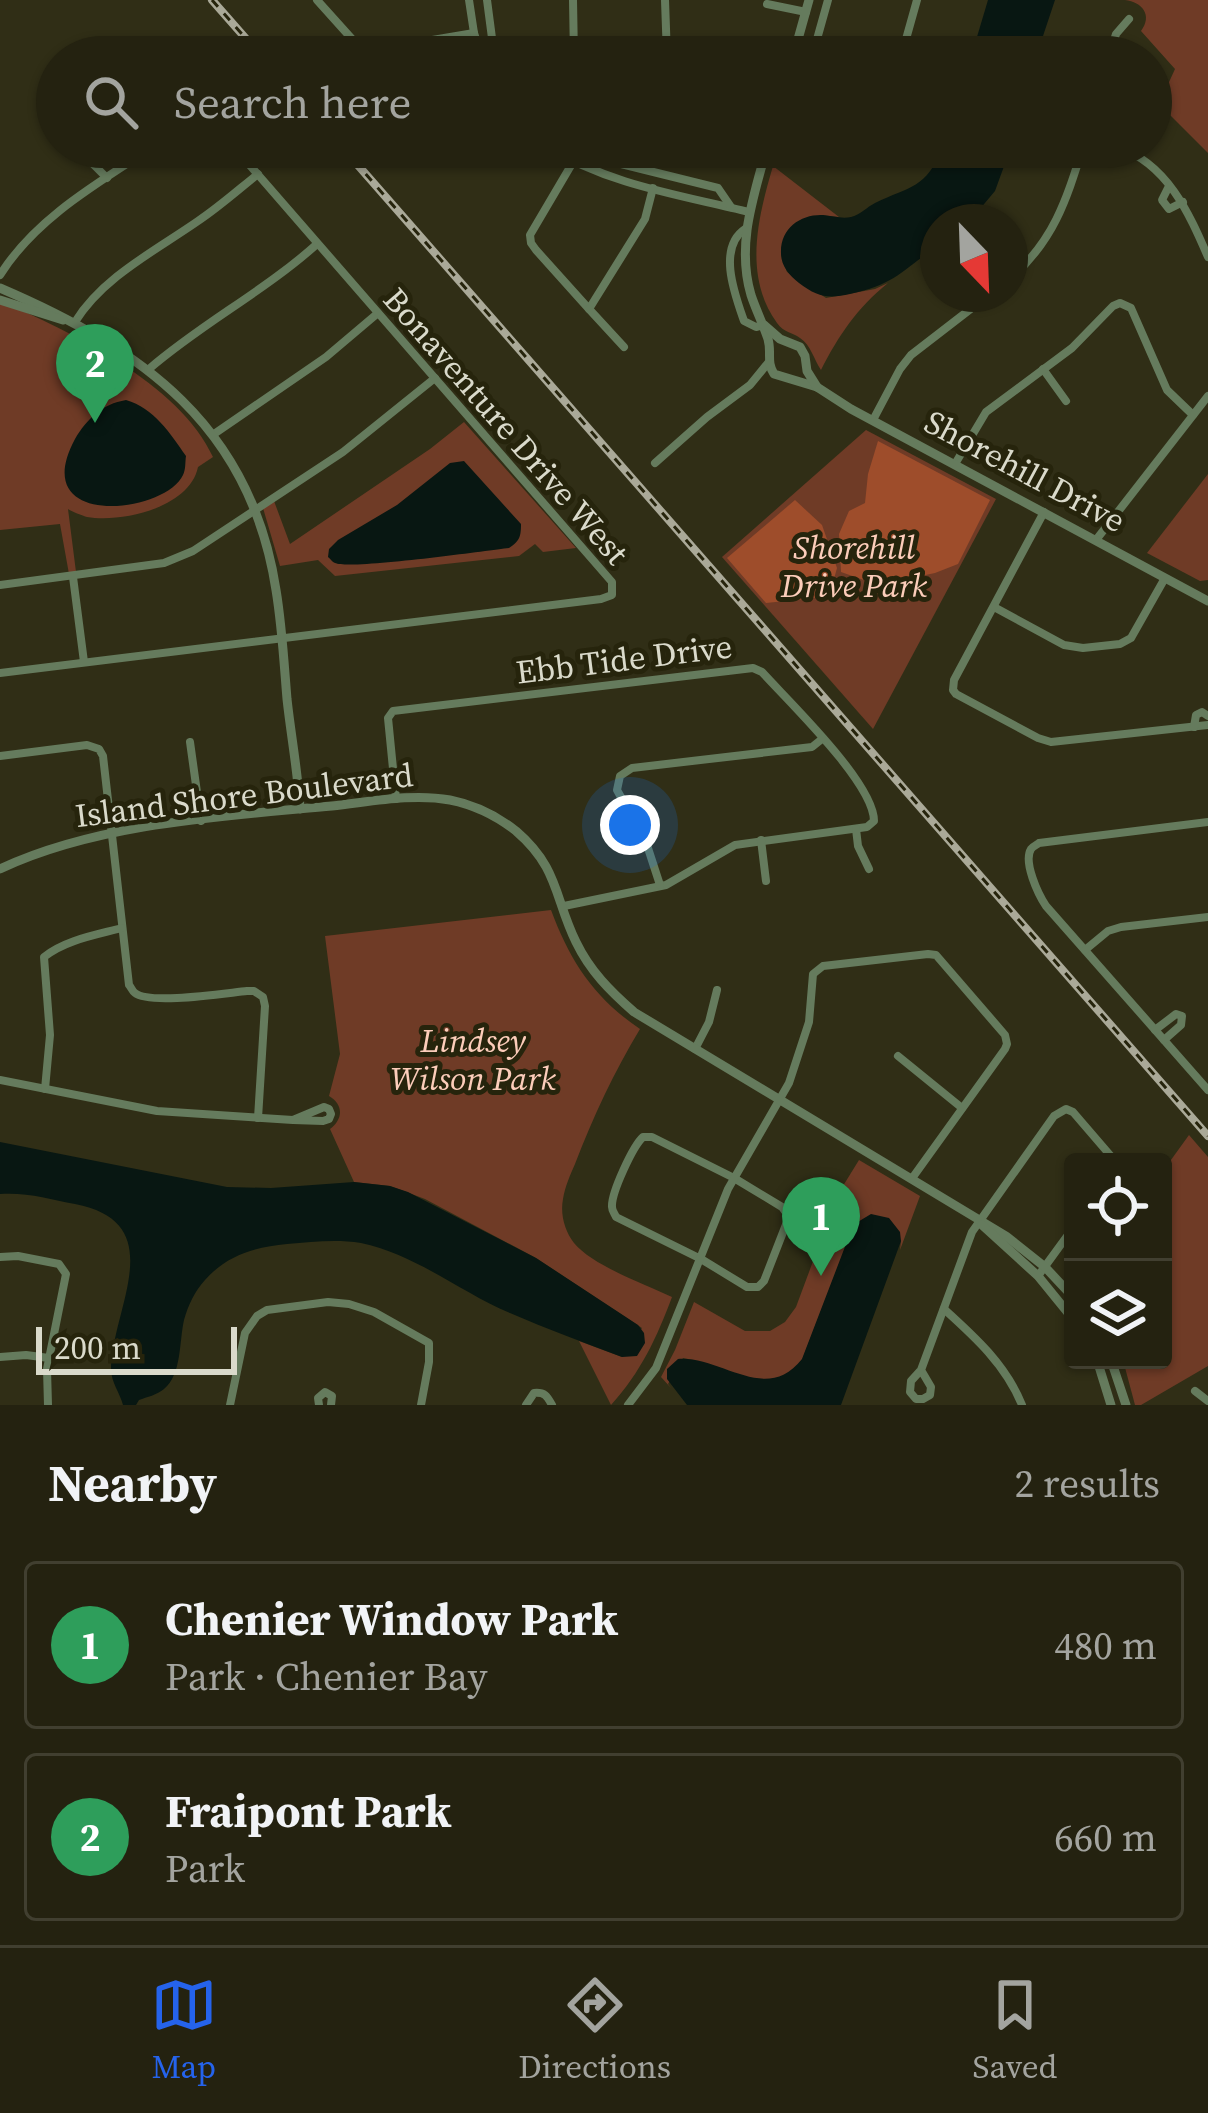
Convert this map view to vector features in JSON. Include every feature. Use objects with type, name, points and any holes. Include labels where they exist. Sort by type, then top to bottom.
[{"type":"street","points":[[317,0],[349,36]]},
{"type":"street","points":[[470,0],[475,36]]},
{"type":"street","points":[[487,0],[492,36]]},
{"type":"street","points":[[573,0],[574,36]]},
{"type":"street","points":[[665,0],[666,36]]},
{"type":"street","points":[[799,36],[809,0]]},
{"type":"street","points":[[818,36],[829,0]]},
{"type":"street","points":[[907,36],[917,0]]},
{"type":"street","points":[[767,4],[806,12]]},
{"type":"street","points":[[1115,36],[1129,19]]},
{"type":"street","points":[[460,36],[474,33]]},
{"type":"street","points":[[97,168],[107,178]]},
{"type":"street","points":[[0,274],[36,231],[122,168]]},
{"type":"street","name":"Bonaventure Drive West","points":[[253,168],[612,582],[612,596],[601,599],[282,638]]},
{"type":"street","points":[[565,168],[530,235],[531,243],[624,347]]},
{"type":"street","points":[[586,168],[749,212]]},
{"type":"street","points":[[638,168],[718,188],[731,207]]},
{"type":"street","points":[[655,463],[750,385],[768,363],[771,350],[746,270],[745,229],[761,168]]},
{"type":"street","points":[[1028,261],[1055,226],[1077,168]]},
{"type":"street","points":[[1152,168],[1183,202],[1208,257]]},
{"type":"street","points":[[75,322],[86,303],[106,285],[222,205],[258,174]]},
{"type":"street","points":[[1169,186],[1162,200],[1165,206],[1169,209],[1183,202]]},
{"type":"street","points":[[589,309],[645,219],[653,188]]},
{"type":"street","points":[[149,369],[267,286],[317,244]]},
{"type":"street","points":[[0,288],[75,322],[149,369],[214,434],[236,472],[254,511],[276,586],[300,808]]},
{"type":"street","points":[[0,300],[75,322]]},
{"type":"street","points":[[955,464],[986,412],[1088,334],[1120,302],[1134,314],[1167,390],[1193,415]]},
{"type":"street","points":[[873,420],[911,355],[967,312]]},
{"type":"street","points":[[214,434],[326,357],[378,313]]},
{"type":"street","name":"Shorehill Drive","points":[[764,325],[802,350],[817,387]]},
{"type":"street","points":[[771,350],[784,342]]},
{"type":"street","points":[[750,385],[776,376],[768,363]]},
{"type":"street","points":[[793,378],[805,366]]},
{"type":"street","points":[[1043,369],[1066,400]]},
{"type":"street","name":"Shorehill Drive","points":[[776,376],[817,387],[1208,601]]},
{"type":"street","points":[[0,585],[164,563],[193,551],[343,452],[435,378]]},
{"type":"street","points":[[1096,540],[1208,396]]},
{"type":"street","points":[[1044,512],[954,680],[953,690],[1051,742],[1208,725]]},
{"type":"street","points":[[73,577],[84,662]]},
{"type":"street","points":[[994,608],[1064,645],[1120,644],[1131,638],[1165,578]]},
{"type":"street","points":[[0,673],[282,638]]},
{"type":"street","name":"Ebb Tide Drive","points":[[396,799],[388,718],[393,711],[752,668],[762,672],[862,788],[874,820],[856,829]]},
{"type":"street","points":[[1194,727],[1196,715],[1208,716]]},
{"type":"street","points":[[660,886],[646,842],[618,794],[624,772],[812,747],[822,739]]},
{"type":"street","points":[[190,742],[201,820]]},
{"type":"street","points":[[0,756],[87,745],[103,756],[129,985],[137,995],[179,998],[254,991],[263,997],[258,1118]]},
{"type":"street","name":"Island Shore Boulevard","points":[[0,868],[110,832],[201,820],[396,799],[449,800],[479,808],[520,835],[545,863],[577,944],[600,981],[634,1012],[913,1178],[979,1221],[1064,1290]]},
{"type":"street","points":[[1208,822],[1039,843],[1031,849],[1037,892],[1208,1090]]},
{"type":"street","points":[[564,906],[660,886],[735,845],[761,840],[856,829],[868,868]]},
{"type":"street","points":[[761,840],[766,881]]},
{"type":"street","points":[[1085,950],[1120,927],[1208,916]]},
{"type":"street","points":[[45,1089],[50,1035],[44,957],[79,940],[122,928]]},
{"type":"street","points":[[628,1405],[656,1368],[734,1178],[781,1099],[806,1035],[817,968],[928,954],[940,958],[1007,1040],[913,1178]]},
{"type":"street","points":[[695,1049],[709,1022],[717,990]]},
{"type":"street","points":[[1155,1030],[1172,1015],[1182,1016],[1181,1025],[1164,1040]]},
{"type":"street","points":[[898,1055],[962,1108]]},
{"type":"street","points":[[0,1080],[157,1111],[293,1120]]},
{"type":"street","points":[[921,1370],[979,1221],[1060,1111],[1073,1112],[1108,1153]]},
{"type":"street","points":[[643,1137],[652,1137],[734,1178],[787,1214],[758,1287],[747,1287],[613,1212],[635,1144],[643,1137]]},
{"type":"street","points":[[1041,1271],[1064,1240]]},
{"type":"street","points":[[0,1257],[19,1256],[65,1269],[49,1358],[48,1405]]},
{"type":"street","name":"Island Shore Boulevard","points":[[1041,1271],[1064,1306]]},
{"type":"street","points":[[230,1405],[241,1345],[257,1316],[275,1308],[328,1302],[363,1307],[429,1343],[421,1405]]},
{"type":"street","points":[[944,1309],[997,1361],[1022,1405]]},
{"type":"street","points":[[0,1357],[49,1358]]},
{"type":"street","points":[[1100,1369],[1111,1405]]},
{"type":"street","points":[[1115,1369],[1126,1405]]},
{"type":"street","points":[[1195,1391],[1208,1401]]},
{"type":"street","points":[[319,1405],[318,1398],[325,1392],[332,1396],[331,1405]]},
{"type":"street","points":[[526,1405],[541,1393],[552,1405]]},
{"type":"green space","points":[[1125,0],[1208,0],[1208,153],[1172,117],[1172,36],[1145,36],[1141,31],[1144,10]]},
{"type":"green space","points":[[776,168],[839,217],[820,215],[781,255],[787,272],[826,298],[888,283],[850,323],[821,370],[804,341],[782,329],[766,305],[757,266],[763,205]]},
{"type":"green space","points":[[0,301],[89,344],[150,383],[176,406],[213,457],[198,467],[182,493],[153,509],[102,518],[68,509],[76,572],[69,574],[60,524],[0,530]]},
{"type":"green space","points":[[464,422],[576,548],[543,552],[535,544],[519,556],[335,576],[318,560],[280,566],[263,508],[274,501],[290,544]]},
{"type":"green space","name":"Shorehill Drive Park","points":[[866,430],[996,499],[873,729],[722,557]]},
{"type":"green space","points":[[878,441],[990,500],[958,564],[878,585],[841,572],[839,534],[849,511],[865,503]]},
{"type":"green space","points":[[1208,474],[1208,580],[1200,581],[1147,553]]},
{"type":"green space","points":[[795,500],[822,525],[837,568],[831,590],[814,598],[766,603],[727,558]]},
{"type":"green space","name":"Lindsey Wilson Park","points":[[551,910],[585,977],[609,1005],[640,1029],[597,1112],[562,1205],[568,1233],[583,1251],[606,1267],[672,1297],[647,1354],[611,1405],[579,1341],[622,1357],[642,1328],[536,1258],[425,1199],[390,1186],[354,1182],[330,1129],[340,1112],[329,1096],[340,1054],[325,936]]},
{"type":"green space","points":[[1189,1135],[1208,1157],[1208,1366],[1135,1405],[1125,1369],[1172,1369],[1172,1159]]},
{"type":"green space","points":[[859,1160],[920,1196],[900,1250],[901,1241],[855,1223],[802,1360],[789,1373],[761,1381],[683,1358],[668,1384],[671,1388],[661,1377],[694,1302],[745,1331],[770,1331],[785,1322],[796,1307],[838,1194]]},
{"type":"shaded area","points":[[988,0],[1055,0],[1043,36],[977,36]]},
{"type":"shaded area","points":[[932,168],[1003,168],[984,204],[920,204],[920,259],[878,286],[823,296],[789,273],[781,253],[784,236],[793,224],[815,215],[854,216],[923,179]]},
{"type":"shaded area","points":[[126,400],[153,415],[174,439],[186,456],[183,475],[152,499],[104,506],[83,501],[69,488],[65,468],[75,439],[96,414]]},
{"type":"shaded area","points":[[464,461],[521,524],[519,538],[509,548],[365,564],[335,563],[328,557],[338,540],[397,505],[450,463]]},
{"type":"shaded area","points":[[0,1142],[227,1187],[354,1182],[390,1186],[536,1258],[638,1325],[645,1343],[637,1356],[622,1357],[510,1313],[381,1248],[342,1241],[275,1245],[232,1258],[205,1280],[186,1314],[170,1383],[136,1405],[123,1405],[111,1369],[130,1271],[122,1229],[104,1214],[75,1204],[0,1194]]},
{"type":"shaded area","points":[[871,1214],[889,1218],[901,1241],[841,1405],[687,1405],[667,1379],[667,1369],[678,1359],[774,1378],[802,1359],[851,1231]]},
{"type":"railway","points":[[212,0],[244,36]]},
{"type":"railway","points":[[360,168],[1208,1136]]},
{"type":"place","name":"Fraipont Park","points":[[95,423]]},
{"type":"place","name":"Chenier Window Park","points":[[821,1276]]}]
